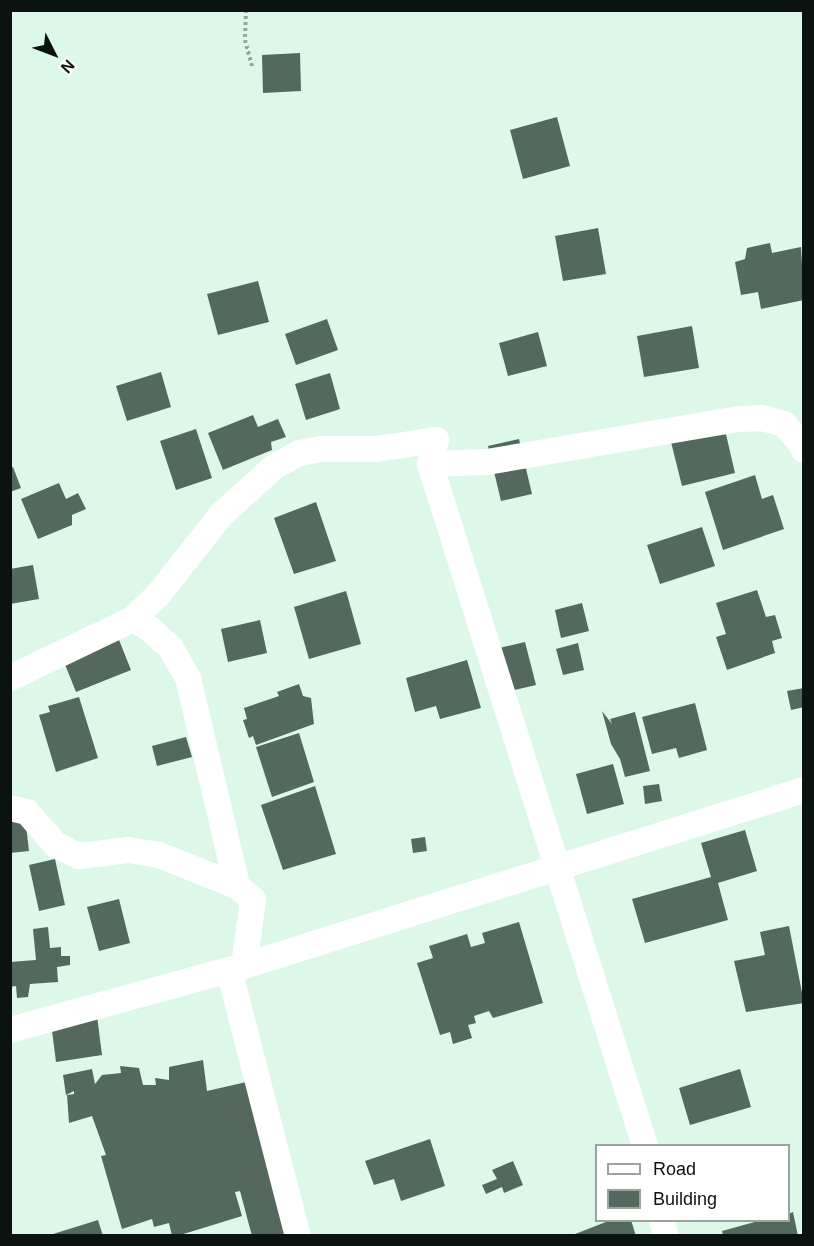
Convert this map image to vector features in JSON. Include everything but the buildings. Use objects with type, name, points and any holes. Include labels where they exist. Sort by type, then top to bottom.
[{"type":"street","points":[[430,464],[488,462],[738,419],[762,418],[784,424],[804,450]]},
{"type":"street","points":[[10,678],[133,619],[158,595],[221,515],[274,467],[299,453],[322,449],[376,449],[436,440],[430,464],[559,866],[644,1144]]},
{"type":"street","points":[[133,619],[150,629],[170,647],[188,678],[237,886]]},
{"type":"street","points":[[10,1030],[236,968],[804,790]]},
{"type":"street","points":[[10,808],[27,812],[56,845],[79,856],[128,850],[159,855],[237,886],[253,900],[236,968],[298,1236]]},
{"type":"path","points":[[246,10],[245,40],[252,68]]}]
